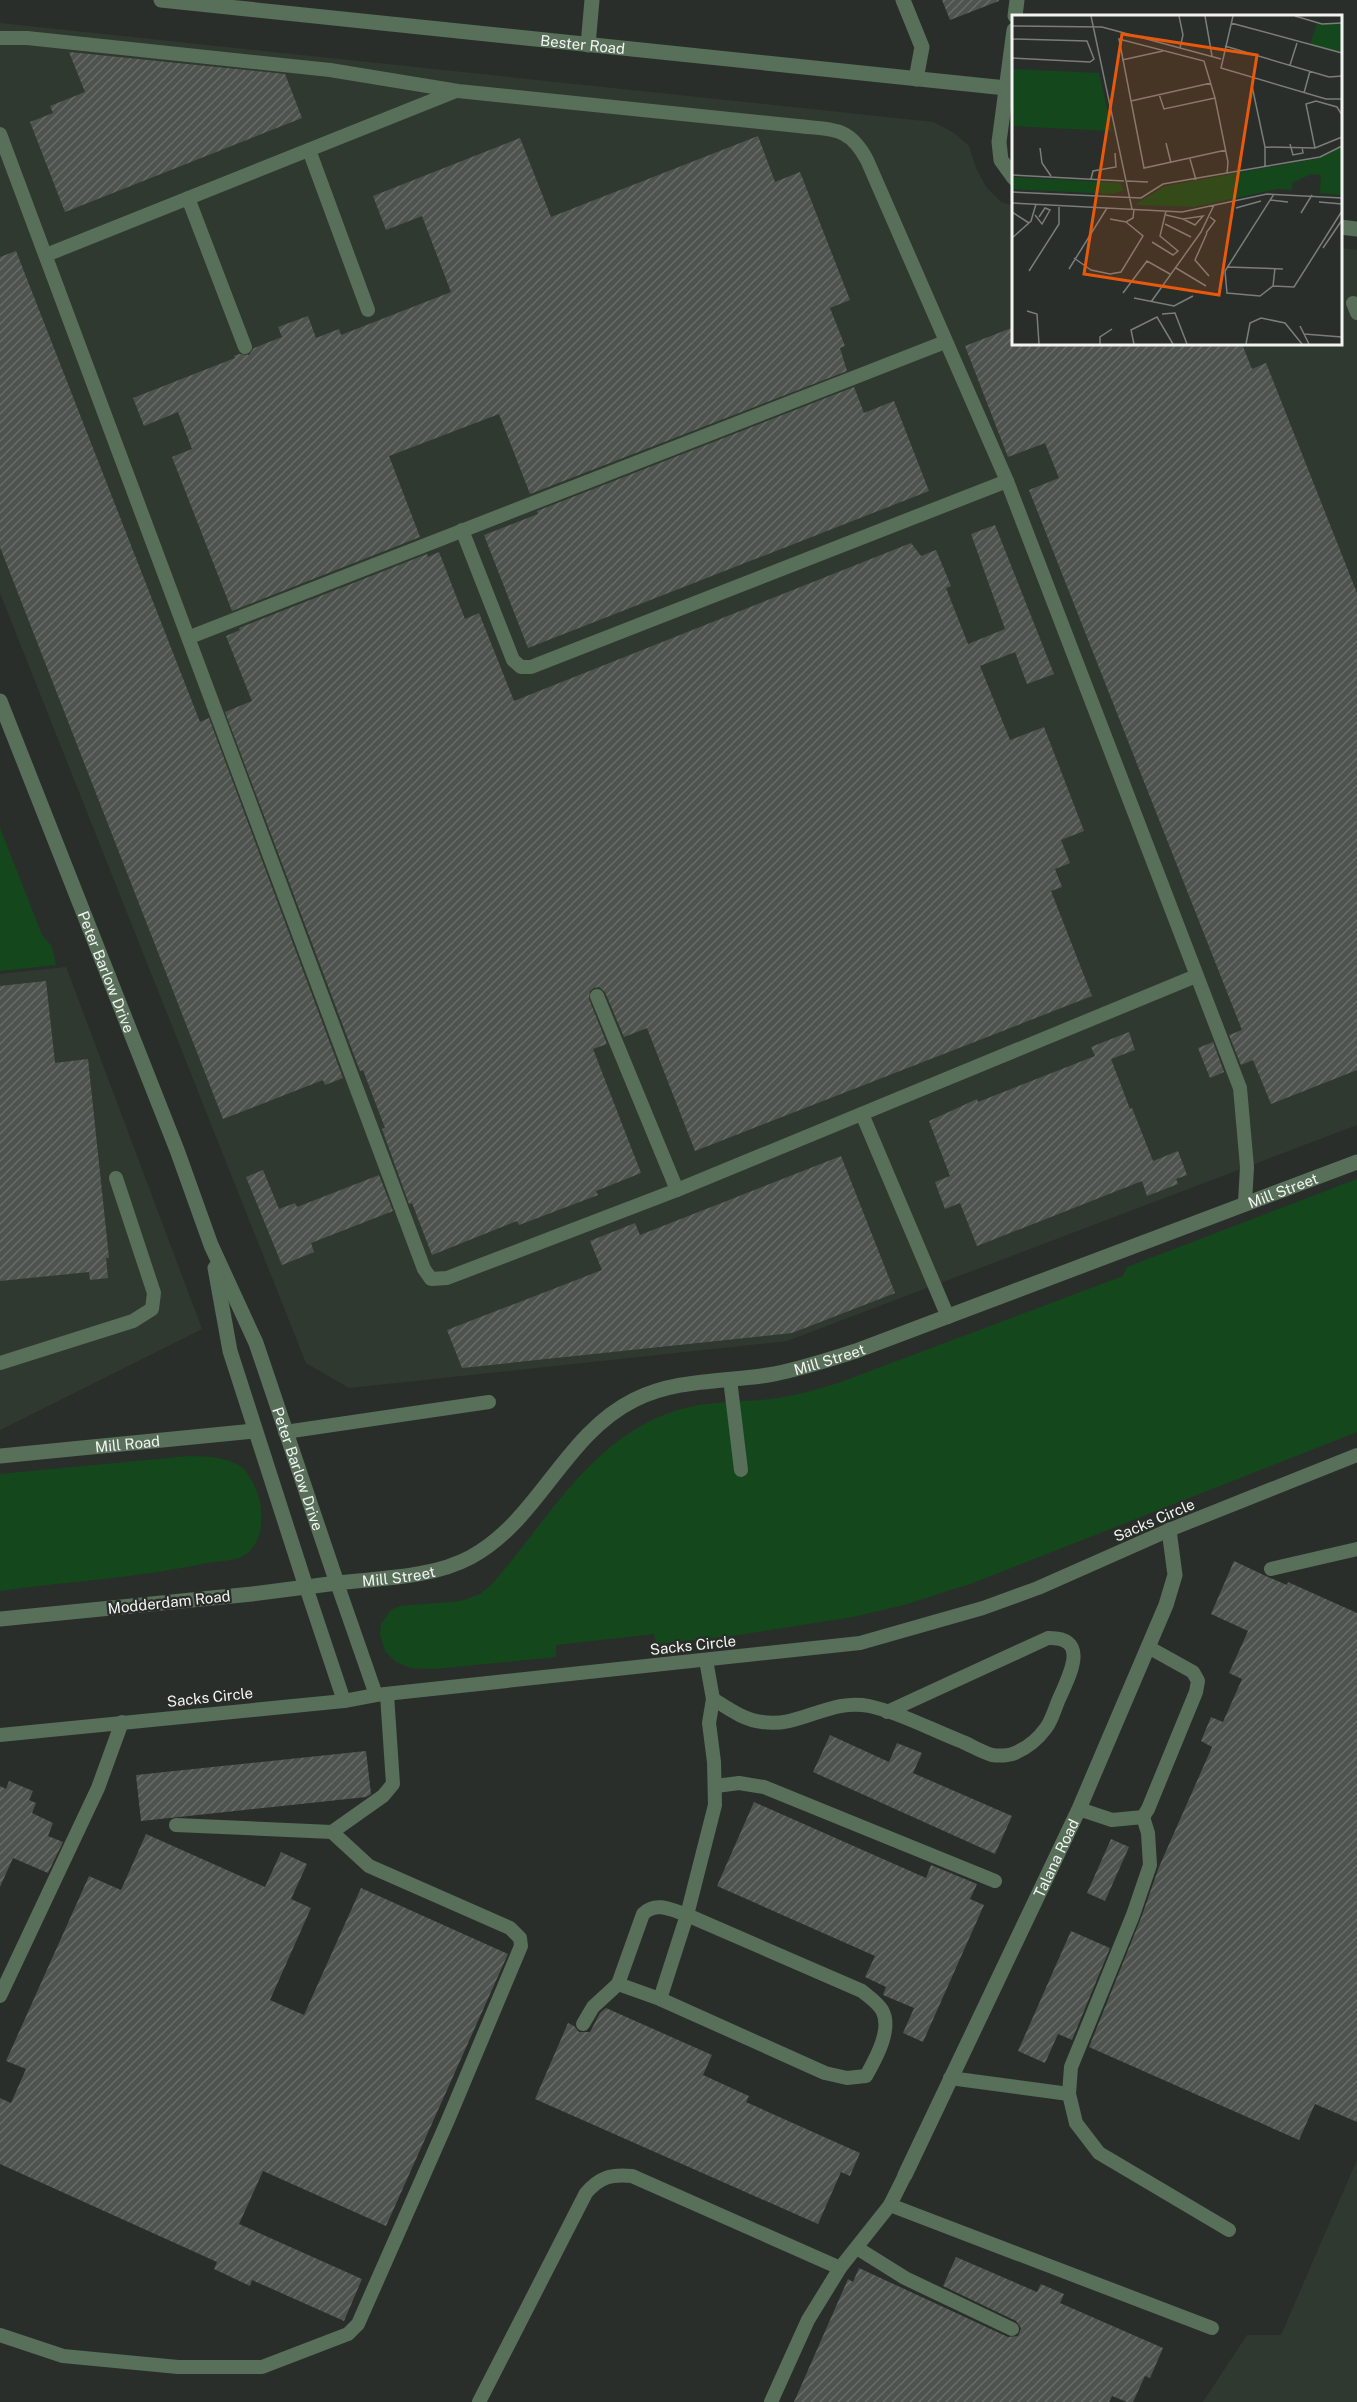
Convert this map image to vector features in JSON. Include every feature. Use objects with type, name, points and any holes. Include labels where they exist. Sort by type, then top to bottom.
[{"type":"street","name":"Bester Road","points":[[161,0],[1006,88]]},
{"type":"street","points":[[588,45],[592,0]]},
{"type":"street","points":[[903,0],[922,47],[916,79]]},
{"type":"street","points":[[1015,15],[1017,0]]},
{"type":"street","points":[[1012,44],[999,152],[1005,168],[1012,176]]},
{"type":"street","points":[[1342,227],[1357,229]]},
{"type":"street","name":"Peter Barlow Drive","points":[[0,701],[177,1150],[211,1245],[255,1343],[337,1583]]},
{"type":"street","name":"Mill Street","points":[[337,1583],[437,1569],[472,1557],[518,1519],[589,1432],[610,1414],[653,1392],[692,1383],[768,1374],[814,1364],[948,1317],[1357,1162]]},
{"type":"street","name":"Peter Barlow Drive","points":[[211,1245],[230,1351],[306,1587]]},
{"type":"street","name":"Mill Road","points":[[0,1456],[254,1431]]},
{"type":"street","name":"Talana Road","points":[[905,2175],[1079,1809],[1166,1605],[1175,1575],[1169,1530]]},
{"type":"street","name":"Modderdam Road","points":[[0,1619],[337,1583]]},
{"type":"lane","points":[[0,38],[27,38],[330,70],[458,91],[798,126],[848,134],[859,144],[1007,481],[1240,1088],[1246,1167],[1245,1203]]},
{"type":"lane","points":[[46,255],[458,91]]},
{"type":"lane","points":[[0,134],[190,637],[424,1269],[431,1279],[447,1278],[677,1190],[1196,976]]},
{"type":"lane","points":[[309,150],[368,310]]},
{"type":"lane","points":[[188,198],[245,347]]},
{"type":"lane","points":[[190,637],[945,342]]},
{"type":"lane","points":[[462,530],[513,660],[521,667],[531,667],[1007,481]]},
{"type":"lane","points":[[597,996],[677,1190]]},
{"type":"lane","points":[[862,1114],[948,1317]]},
{"type":"lane","points":[[0,1363],[134,1321],[152,1309],[154,1293],[116,1178]]},
{"type":"lane","points":[[730,1379],[741,1470]]},
{"type":"lane","points":[[285,1432],[489,1402]]},
{"type":"lane","name":"Sacks Circle","points":[[0,1735],[344,1701],[860,1643],[925,1626],[1038,1588],[1169,1530],[1357,1455]]},
{"type":"lane","points":[[1271,1569],[1357,1549]]},
{"type":"lane","name":"Peter Barlow Drive","points":[[332,1832],[383,1796],[393,1784],[382,1695],[337,1583]]},
{"type":"lane","name":"Peter Barlow Drive","points":[[306,1587],[344,1701]]},
{"type":"lane","points":[[713,1700],[739,1716],[761,1722],[779,1723],[792,1721],[836,1705],[851,1704],[887,1712],[992,1755],[1012,1755],[1029,1746],[1047,1727],[1073,1668],[1073,1651],[1068,1641],[1061,1638],[1048,1638],[887,1712]]},
{"type":"lane","points":[[1148,1647],[1193,1672],[1198,1681],[1196,1692],[1143,1817],[1148,1833],[1150,1865],[1133,1915],[1071,2067],[1069,2094],[1076,2123],[1099,2153],[1229,2230]]},
{"type":"lane","points":[[660,1999],[687,1915],[715,1805],[716,1786],[709,1723],[713,1700],[706,1660]]},
{"type":"lane","points":[[0,1996],[98,1788],[122,1722]]},
{"type":"lane","points":[[716,1786],[739,1783],[764,1787],[995,1881]]},
{"type":"lane","points":[[1079,1809],[1112,1820],[1143,1817]]},
{"type":"lane","points":[[0,2335],[63,2356],[178,2367],[262,2367],[348,2334],[358,2324],[448,2120],[521,1946],[520,1938],[510,1928],[369,1866],[332,1832],[176,1825]]},
{"type":"lane","points":[[583,2024],[593,2007],[618,1984],[643,1914],[649,1908],[655,1907],[687,1915],[862,1991],[878,2004],[884,2013],[886,2029],[874,2062],[866,2076],[848,2078],[825,2073],[660,1999],[618,1984]]},
{"type":"lane","points":[[950,2078],[1069,2094]]},
{"type":"lane","points":[[479,2402],[586,2193],[596,2182],[606,2177],[615,2174],[632,2176],[840,2268]]},
{"type":"lane","points":[[771,2402],[808,2320],[840,2268],[890,2205],[905,2175]]},
{"type":"lane","points":[[890,2205],[1212,2328]]},
{"type":"lane","points":[[857,2248],[905,2278],[1012,2328]]},
{"type":"shaded area","points":[[0,23],[933,122],[954,133],[969,146],[976,168],[986,187],[1001,202],[1012,206],[1012,345],[1342,345],[1342,248],[1357,250],[1357,1125],[787,1341],[349,1388],[306,1363],[0,593]]},
{"type":"shaded area","points":[[66,967],[202,1329],[0,1430],[0,974]]},
{"type":"shaded area","points":[[1357,2160],[1357,2402],[1203,2402],[1247,2335],[1281,2335]]},
{"type":"green space","points":[[0,828],[42,935],[52,947],[56,965],[0,971]]},
{"type":"green space","points":[[1357,1179],[1357,1432],[973,1583],[904,1605],[853,1617],[739,1635],[656,1644],[654,1634],[556,1645],[556,1657],[434,1669],[411,1668],[396,1662],[385,1651],[380,1634],[381,1624],[391,1610],[400,1606],[461,1601],[480,1594],[511,1561],[576,1480],[600,1456],[626,1435],[655,1419],[699,1405],[780,1398],[838,1383],[1123,1276],[1127,1267]]},
{"type":"green space","points":[[189,1456],[216,1458],[235,1463],[249,1475],[255,1486],[261,1512],[261,1526],[252,1548],[243,1556],[156,1572],[0,1591],[0,1474]]},
{"type":"building","points":[[942,0],[999,0],[999,1],[950,20]]},
{"type":"building","points":[[69,52],[285,74],[302,118],[65,212],[30,122],[53,113],[50,106],[85,92]]},
{"type":"building","points":[[758,136],[775,182],[800,172],[850,300],[830,308],[845,346],[840,348],[847,371],[530,494],[499,414],[389,456],[420,537],[232,611],[172,457],[192,449],[178,412],[144,426],[133,398],[235,358],[234,356],[239,354],[249,355],[254,348],[282,337],[278,327],[308,316],[316,338],[339,329],[341,335],[451,292],[422,216],[386,230],[373,196],[520,138],[551,217]]},
{"type":"building","points":[[16,251],[200,722],[209,718],[343,1078],[325,1085],[323,1080],[223,1119],[0,547],[0,257]]},
{"type":"building","points":[[1012,328],[1012,345],[1242,345],[1252,369],[1266,363],[1357,593],[1357,1070],[1271,1104],[1253,1060],[1241,1065],[1229,1035],[1242,1030],[1029,490],[1059,478],[1045,443],[1008,457],[965,346]]},
{"type":"building","points":[[854,387],[864,413],[894,401],[929,491],[528,648],[484,535],[538,514],[537,511]]},
{"type":"building","points":[[995,525],[1054,674],[1027,684],[1015,652],[980,666],[1010,740],[1044,727],[1084,831],[1061,840],[1070,863],[1055,869],[1062,887],[1051,891],[1092,996],[695,1151],[647,1028],[624,1037],[605,992],[599,987],[594,988],[590,991],[589,999],[607,1044],[593,1049],[641,1173],[596,1191],[598,1195],[519,1225],[517,1221],[432,1255],[412,1203],[409,1204],[382,1129],[385,1128],[363,1070],[360,1071],[225,712],[252,701],[226,636],[240,630],[239,628],[427,554],[428,557],[439,552],[465,619],[479,613],[514,701],[911,543],[921,556],[936,550],[951,586],[946,588],[968,644],[1005,629],[971,534]]},
{"type":"building","points":[[46,981],[55,1063],[88,1059],[109,1258],[106,1258],[108,1278],[90,1280],[89,1272],[0,1281],[0,986]]},
{"type":"building","points":[[1129,1032],[1135,1050],[1111,1059],[1130,1109],[1132,1108],[1153,1161],[1178,1151],[1187,1175],[1176,1179],[1178,1184],[1147,1196],[1142,1181],[977,1246],[960,1203],[945,1209],[935,1182],[950,1176],[929,1121],[977,1099],[978,1102],[1095,1056],[1091,1047]]},
{"type":"building","points":[[1213,1042],[1224,1072],[1210,1078],[1198,1048]]},
{"type":"building","points":[[841,1156],[895,1293],[792,1333],[462,1368],[447,1330],[602,1270],[590,1241],[635,1223],[640,1235]]},
{"type":"building","points":[[263,1170],[279,1209],[295,1203],[297,1207],[379,1175],[393,1211],[311,1243],[314,1252],[282,1265],[246,1177]]},
{"type":"building","points":[[1234,1561],[1357,1613],[1357,2122],[1315,2104],[1299,2140],[1089,2047],[1159,1867],[1212,1747],[1201,1741],[1211,1717],[1223,1722],[1242,1679],[1229,1673],[1248,1631],[1211,1614]]},
{"type":"building","points":[[830,1735],[889,1762],[897,1743],[922,1753],[913,1773],[1012,1816],[995,1854],[813,1772]]},
{"type":"building","points":[[366,1751],[371,1794],[366,1797],[141,1821],[136,1775]]},
{"type":"building","points":[[9,1781],[33,1791],[29,1800],[36,1803],[32,1813],[53,1823],[48,1836],[63,1842],[48,1873],[13,1858],[0,1887],[0,1786],[6,1789]]},
{"type":"building","points":[[754,1802],[926,1878],[931,1865],[977,1884],[970,1899],[984,1905],[923,2042],[903,2033],[914,2008],[883,1995],[886,1987],[865,1977],[875,1956],[717,1886]]},
{"type":"building","points":[[146,1834],[265,1887],[281,1852],[307,1864],[291,1899],[311,1908],[270,2000],[304,2015],[361,1888],[508,1954],[386,2226],[263,2171],[239,2224],[362,2279],[344,2321],[252,2280],[250,2286],[214,2269],[217,2262],[0,2164],[0,2098],[11,2103],[26,2069],[6,2061],[89,1876],[121,1890]]},
{"type":"building","points":[[1111,1839],[1129,1847],[1105,1901],[1087,1893]]},
{"type":"building","points":[[1071,1931],[1110,1948],[1072,2040],[1058,2034],[1045,2063],[1018,2051]]},
{"type":"building","points":[[606,2008],[712,2055],[703,2075],[749,2096],[746,2102],[860,2153],[850,2176],[841,2172],[818,2224],[535,2099],[568,2023],[579,2032],[590,2032],[600,2013]]},
{"type":"building","points":[[956,2257],[1037,2292],[1041,2284],[1064,2294],[1060,2303],[1163,2348],[1150,2378],[1145,2376],[1133,2402],[1112,2396],[1109,2402],[794,2402],[848,2279],[853,2282],[859,2268],[1008,2337],[1018,2336],[1021,2328],[1016,2321],[943,2286]]}]
